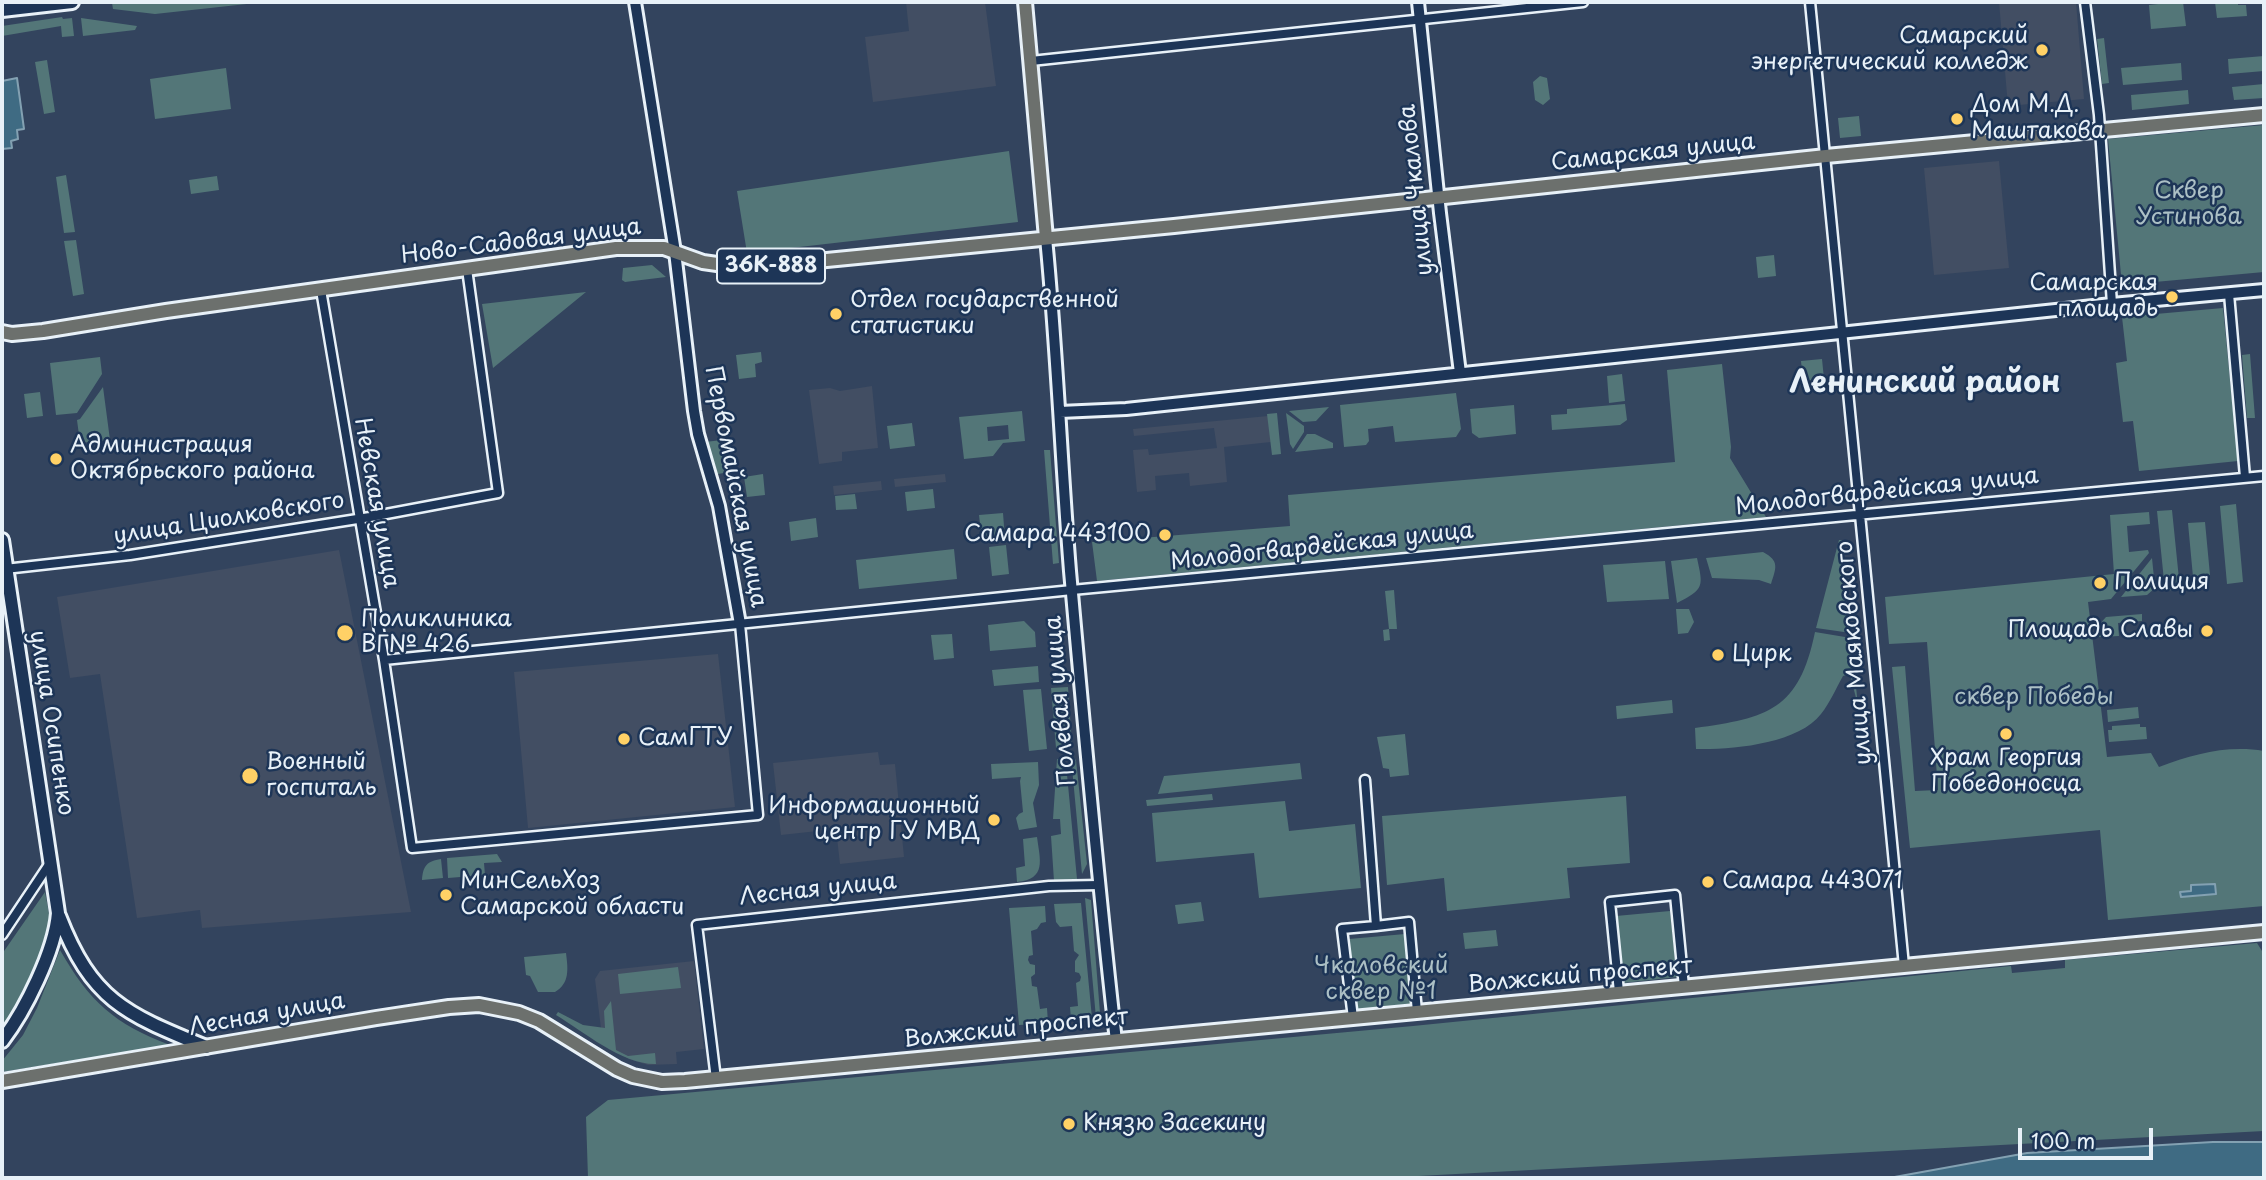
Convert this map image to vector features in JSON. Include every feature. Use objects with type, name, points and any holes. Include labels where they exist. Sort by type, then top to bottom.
[{"type":"main road","points":[[2,10],[72,2]]},
{"type":"main road","points":[[1025,2],[1046,238]]},
{"type":"main road","name":"Самарская улица","points":[[1046,238],[1826,156],[2264,115]]},
{"type":"main road","name":"Ново-Садовая улица","points":[[2,332],[12,334],[43,331],[166,311],[616,248],[653,247],[703,262],[745,268],[1046,238]]},
{"type":"main road","name":"улица Осипенко","points":[[2,540],[58,913],[57,931],[27,1001],[2,1041]]},
{"type":"main road","name":"улица Осипенко","points":[[58,913],[79,961],[90,978],[110,997],[132,1014],[162,1030],[206,1046]]},
{"type":"main road","name":"Волжский проспект","points":[[539,1021],[617,1069],[633,1076],[662,1082],[2264,932]]},
{"type":"main road","name":"Лесная улица","points":[[2,1081],[449,1007],[479,1005],[519,1013],[539,1021]]},
{"type":"street","name":"Первомайская улица","points":[[412,848],[758,815],[740,624],[719,506],[696,423],[675,252],[635,2]]},
{"type":"street","name":"улица Чкалова","points":[[1418,2],[1460,373]]},
{"type":"street","points":[[1031,61],[1583,2]]},
{"type":"street","name":"улица Маяковского","points":[[1810,2],[1904,966]]},
{"type":"street","points":[[2085,2],[2100,129],[2112,304]]},
{"type":"street","name":"Полевая улица","points":[[1046,238],[1072,590],[1116,1041]]},
{"type":"street","name":"улица Циолковского","points":[[5,569],[130,555],[359,519],[498,492],[467,269]]},
{"type":"street","name":"Невская улица","points":[[321,290],[384,660],[412,848]]},
{"type":"street","points":[[1060,412],[1116,410],[2264,290]]},
{"type":"street","points":[[2229,293],[2245,477]]},
{"type":"street","name":"Молодогвардейская улица","points":[[384,660],[1072,590],[2264,476]]},
{"type":"street","points":[[1365,780],[1376,926]]},
{"type":"street","points":[[2,934],[52,860]]},
{"type":"street","name":"Лесная улица","points":[[716,1079],[697,925],[1049,886],[1099,885]]},
{"type":"street","points":[[1619,992],[1610,902],[1675,895],[1684,987]]},
{"type":"street","points":[[1353,1018],[1342,929],[1409,922],[1417,1012]]},
{"type":"shaded area","points":[[906,2],[985,2],[996,86],[873,102],[865,37],[909,31]]},
{"type":"shaded area","name":"Самарский энергетический колледж","points":[[1999,2],[2076,2],[2084,99],[2008,106]]},
{"type":"shaded area","points":[[17,78],[24,129],[17,130],[18,139],[11,141],[12,148],[2,149],[2,81]]},
{"type":"shaded area","points":[[1999,161],[2009,268],[1934,275],[1924,168]]},
{"type":"shaded area","points":[[872,386],[878,448],[842,452],[842,461],[819,464],[809,390],[830,388],[840,391]]},
{"type":"shaded area","points":[[1268,416],[1271,442],[1224,447],[1227,482],[1190,486],[1189,473],[1155,476],[1156,490],[1137,492],[1133,450],[1148,449],[1149,455],[1217,448],[1214,428],[1134,436],[1133,429]]},
{"type":"shaded area","points":[[945,474],[946,482],[895,487],[894,479]]},
{"type":"shaded area","points":[[881,481],[882,490],[834,495],[833,486]]},
{"type":"shaded area","name":"Военный госпиталь","points":[[339,550],[411,912],[202,928],[200,910],[137,918],[100,674],[70,678],[57,597]]},
{"type":"shaded area","name":"СамГТУ","points":[[718,654],[735,807],[528,828],[514,672]]},
{"type":"shaded area","name":"СамГТУ","points":[[878,752],[880,765],[895,764],[904,857],[840,864],[836,829],[781,835],[773,763]]},
{"type":"shaded area","points":[[2215,884],[2216,894],[2181,897],[2180,892],[2191,891],[2191,885]]},
{"type":"shaded area","points":[[694,961],[704,1049],[676,1052],[677,1064],[648,1065],[629,1059],[603,1045],[595,979],[600,971]]},
{"type":"shaded area","points":[[2213,1142],[2264,1142],[2264,1178],[1889,1178],[2027,1153]]},
{"type":"green space","points":[[265,2],[155,14],[113,9],[112,3]]},
{"type":"green space","points":[[2158,2],[2183,2],[2186,26],[2151,29],[2149,5]]},
{"type":"green space","points":[[2215,2],[2238,2],[2238,5],[2246,5],[2247,16],[2217,18]]},
{"type":"green space","points":[[62,17],[72,18],[74,36],[62,37],[61,26],[2,36],[2,26]]},
{"type":"green space","points":[[81,18],[137,26],[135,30],[83,36]]},
{"type":"green space","points":[[2104,38],[2109,83],[2102,84],[2097,39]]},
{"type":"green space","points":[[2264,56],[2264,71],[2229,74],[2228,59]]},
{"type":"green space","points":[[47,60],[55,112],[44,114],[35,62]]},
{"type":"green space","points":[[2181,63],[2182,80],[2123,85],[2121,68]]},
{"type":"green space","points":[[226,68],[231,109],[155,119],[150,79]]},
{"type":"green space","points":[[1540,76],[1547,78],[1550,99],[1543,105],[1535,100],[1533,82]]},
{"type":"green space","points":[[2264,84],[2264,98],[2234,100],[2232,87]]},
{"type":"green space","points":[[2188,90],[2189,104],[2132,110],[2131,95]]},
{"type":"green space","points":[[1859,116],[1861,136],[1840,138],[1838,118]]},
{"type":"green space","name":"Сквер Устинова","points":[[2264,125],[2264,272],[2122,285],[2108,139]]},
{"type":"green space","points":[[1009,151],[1018,222],[747,253],[737,191]]},
{"type":"green space","points":[[66,175],[75,232],[64,233],[56,177]]},
{"type":"green space","points":[[217,176],[219,190],[191,194],[189,180]]},
{"type":"green space","points":[[76,240],[84,294],[73,296],[64,241]]},
{"type":"green space","points":[[1774,255],[1776,276],[1758,278],[1756,257]]},
{"type":"green space","points":[[652,265],[666,277],[625,282],[622,280],[623,268]]},
{"type":"green space","points":[[586,292],[493,368],[482,304]]},
{"type":"green space","points":[[2223,308],[2238,461],[2139,471],[2133,421],[2123,422],[2116,363],[2127,361],[2122,317]]},
{"type":"green space","points":[[761,352],[762,362],[755,364],[756,377],[739,379],[736,355]]},
{"type":"green space","points":[[2250,354],[2255,418],[2247,418],[2242,355]]},
{"type":"green space","points":[[100,357],[102,374],[77,413],[56,415],[50,363]]},
{"type":"green space","points":[[1822,359],[1824,379],[1803,381],[1801,361]]},
{"type":"green space","points":[[1722,364],[1730,458],[1766,517],[1097,581],[1092,542],[1290,526],[1288,495],[1675,462],[1667,370]]},
{"type":"green space","points":[[1622,374],[1625,401],[1609,403],[1607,376]]},
{"type":"green space","points":[[103,387],[110,440],[80,443],[77,420]]},
{"type":"green space","points":[[40,392],[43,416],[27,418],[24,394]]},
{"type":"green space","points":[[1456,393],[1461,429],[1456,437],[1395,442],[1393,426],[1368,429],[1369,441],[1366,445],[1344,447],[1340,405]]},
{"type":"green space","points":[[1625,404],[1627,420],[1620,425],[1552,430],[1551,415],[1567,414],[1567,409]]},
{"type":"green space","points":[[1514,405],[1516,434],[1479,438],[1472,433],[1470,409]]},
{"type":"green space","points":[[1329,407],[1316,421],[1303,422],[1289,411]]},
{"type":"green space","points":[[1022,411],[1025,441],[1003,443],[993,456],[964,459],[959,417]],"holes":[[[1008,425],[1009,439],[988,441],[987,427]]]},
{"type":"green space","points":[[1277,413],[1281,454],[1272,455],[1267,414]]},
{"type":"green space","points":[[1286,413],[1304,426],[1304,432],[1293,449],[1290,444]]},
{"type":"green space","points":[[912,423],[915,446],[890,449],[887,426]]},
{"type":"green space","points":[[1307,434],[1315,434],[1333,443],[1333,448],[1295,452]]},
{"type":"green space","points":[[730,439],[734,471],[713,475],[705,442]]},
{"type":"green space","points":[[1044,450],[1050,450],[1059,563],[1053,564]]},
{"type":"green space","points":[[763,474],[765,495],[747,497],[744,477]]},
{"type":"green space","points":[[933,489],[935,508],[907,511],[905,492]]},
{"type":"green space","points":[[855,494],[857,509],[836,510],[835,496]]},
{"type":"green space","points":[[2236,504],[2243,582],[2227,584],[2220,506]]},
{"type":"green space","points":[[2172,510],[2180,589],[2165,591],[2157,511]]},
{"type":"green space","name":"сквер Победы","points":[[2149,512],[2150,524],[2127,526],[2129,552],[2148,550],[2149,553],[2111,599],[2088,602],[2107,757],[2151,753],[2159,767],[2211,752],[2237,749],[2264,751],[2264,906],[2108,920],[2100,830],[1910,848],[1892,667],[1905,666],[1915,791],[1938,790],[1927,642],[1889,644],[1885,597],[2114,574],[2110,515]]},
{"type":"green space","points":[[1003,513],[1005,539],[982,541],[979,515]]},
{"type":"green space","points":[[816,518],[818,537],[791,541],[789,522]]},
{"type":"green space","points":[[2205,522],[2210,575],[2193,577],[2188,523]]},
{"type":"green space","points":[[1839,540],[1843,540],[1851,633],[1816,628]]},
{"type":"green space","points":[[1006,545],[1009,574],[992,576],[989,547]]},
{"type":"green space","points":[[954,549],[957,579],[859,589],[856,560]]},
{"type":"green space","points":[[1763,552],[1775,565],[1771,584],[1759,580],[1712,578],[1706,558]]},
{"type":"green space","points":[[1697,558],[1700,586],[1693,594],[1677,603],[1671,561]]},
{"type":"green space","points":[[2152,558],[2155,588],[2147,595],[2121,597]]},
{"type":"green space","points":[[1665,561],[1669,599],[1607,602],[1603,565]]},
{"type":"green space","points":[[1394,590],[1397,629],[1389,629],[1385,591]]},
{"type":"green space","points":[[1676,609],[1689,609],[1694,622],[1688,633],[1678,634]]},
{"type":"green space","points":[[2142,614],[2142,621],[2118,623],[2119,636],[2099,637],[2098,626],[2106,617]]},
{"type":"green space","points":[[1024,621],[1035,632],[1036,647],[990,651],[988,625]]},
{"type":"green space","points":[[1389,629],[1390,640],[1384,641],[1383,630]]},
{"type":"green space","points":[[1815,632],[1851,638],[1858,706],[1850,674],[1843,676],[1821,714],[1797,732],[1763,743],[1696,749],[1695,728],[1761,714],[1776,706],[1789,694],[1800,678]]},
{"type":"green space","points":[[952,634],[954,658],[934,660],[931,635]]},
{"type":"green space","points":[[1038,666],[1039,682],[994,686],[992,670]]},
{"type":"green space","points":[[1068,687],[1072,747],[1056,748],[1051,688]]},
{"type":"green space","points":[[1041,689],[1047,749],[1029,751],[1023,690]]},
{"type":"green space","points":[[1672,700],[1673,713],[1617,719],[1616,706]]},
{"type":"green space","points":[[2138,707],[2139,718],[2108,722],[2107,710]]},
{"type":"green space","points":[[2140,724],[2140,727],[2146,727],[2147,739],[2109,742],[2108,730],[2112,730],[2112,726]]},
{"type":"green space","points":[[1405,734],[1409,775],[1390,777],[1389,769],[1383,768],[1377,737]]},
{"type":"green space","points":[[1071,757],[1076,760],[1087,864],[1082,874]]},
{"type":"green space","points":[[1057,759],[1066,764],[1077,879],[1054,881],[1051,836],[1061,834],[1060,819],[1053,819]]},
{"type":"green space","points":[[1038,762],[1039,785],[1033,803],[1037,827],[1019,830],[1016,818],[1023,812],[1021,777],[992,779],[991,764]]},
{"type":"green space","points":[[1300,763],[1302,779],[1158,794],[1164,776]]},
{"type":"green space","points":[[1212,794],[1213,800],[1147,806],[1146,800]]},
{"type":"green space","points":[[1626,796],[1630,863],[1567,868],[1570,898],[1447,911],[1444,878],[1387,885],[1382,816]]},
{"type":"green space","points":[[1285,801],[1289,831],[1355,824],[1361,888],[1259,898],[1254,853],[1156,862],[1152,813]]},
{"type":"green space","points":[[1037,837],[1040,861],[1037,873],[1027,880],[1017,882],[1016,868],[1025,866],[1023,839]]},
{"type":"green space","points":[[497,854],[502,862],[484,863],[485,875],[448,878],[447,858]]},
{"type":"green space","points":[[441,859],[443,878],[422,880],[427,865]]},
{"type":"green space","points":[[45,892],[50,926],[44,952],[24,996],[2,1033],[2,954]]},
{"type":"green space","points":[[1085,898],[1091,900],[1100,1013],[1096,1018]]},
{"type":"green space","points":[[1201,902],[1204,921],[1178,924],[1175,905]]},
{"type":"green space","points":[[1081,903],[1092,1018],[1071,1020],[1070,1007],[1078,1006],[1076,983],[1081,977],[1075,972],[1075,961],[1079,955],[1074,951],[1072,926],[1060,927],[1056,922],[1054,904]]},
{"type":"green space","points":[[1045,906],[1046,922],[1031,931],[1033,955],[1029,956],[1028,960],[1035,965],[1035,974],[1031,977],[1032,986],[1037,987],[1040,1009],[1047,1008],[1048,1023],[1019,1025],[1009,908]]},
{"type":"green space","points":[[1670,911],[1677,977],[1623,983],[1616,916]]},
{"type":"green space","points":[[1496,930],[1498,946],[1465,949],[1463,933]]},
{"type":"green space","name":"Чкаловский сквер №1","points":[[1405,934],[1412,1007],[1356,1012],[1349,939]]},
{"type":"green space","points":[[2257,943],[2264,951],[2264,1131],[1381,1178],[588,1178],[586,1117],[608,1100],[1413,1026],[2011,966],[2012,973],[2065,968],[2065,960]]},
{"type":"green space","points":[[60,950],[82,983],[105,1009],[133,1028],[170,1045],[2,1072],[2,1061],[23,1035]]},
{"type":"green space","points":[[566,953],[566,980],[555,992],[538,992],[530,976],[526,975],[524,957]]},
{"type":"green space","points":[[678,967],[681,988],[620,994],[618,974]]},
{"type":"green space","points":[[611,1001],[616,1050],[628,1056],[655,1053],[656,1064],[643,1063],[617,1053],[556,1015],[558,1012],[583,1025],[605,1028],[604,1011]]},
{"type":"place","name":"Самарский энергетический колледж","points":[[2042,50]]},
{"type":"place","name":"Дом М.Д. Маштакова","points":[[1957,119]]},
{"type":"place","name":"Самарская площадь","points":[[2172,297]]},
{"type":"place","name":"Отдел государственной статистики","points":[[836,314]]},
{"type":"place","name":"Администрация Октябрьского района","points":[[56,459]]},
{"type":"place","name":"Самара 443100","points":[[1165,535]]},
{"type":"place","name":"Полиция","points":[[2100,583]]},
{"type":"place","name":"Площадь Славы","points":[[2207,631]]},
{"type":"place","name":"Поликлиника ВГ№ 426","points":[[345,633]]},
{"type":"place","name":"Цирк","points":[[1718,655]]},
{"type":"place","name":"Храм Георгия Победоносца","points":[[2006,734]]},
{"type":"place","name":"СамГТУ","points":[[624,739]]},
{"type":"place","name":"Военный госпиталь","points":[[250,776]]},
{"type":"place","name":"Информационный центр ГУ МВД","points":[[994,820]]},
{"type":"place","name":"Самара 443071","points":[[1708,882]]},
{"type":"place","name":"МинСельХоз Самарской области","points":[[446,895]]},
{"type":"place","name":"Князю Засекину","points":[[1069,1124]]},
{"type":"district","name":"Ленинский район","points":[[1925,384]]}]
